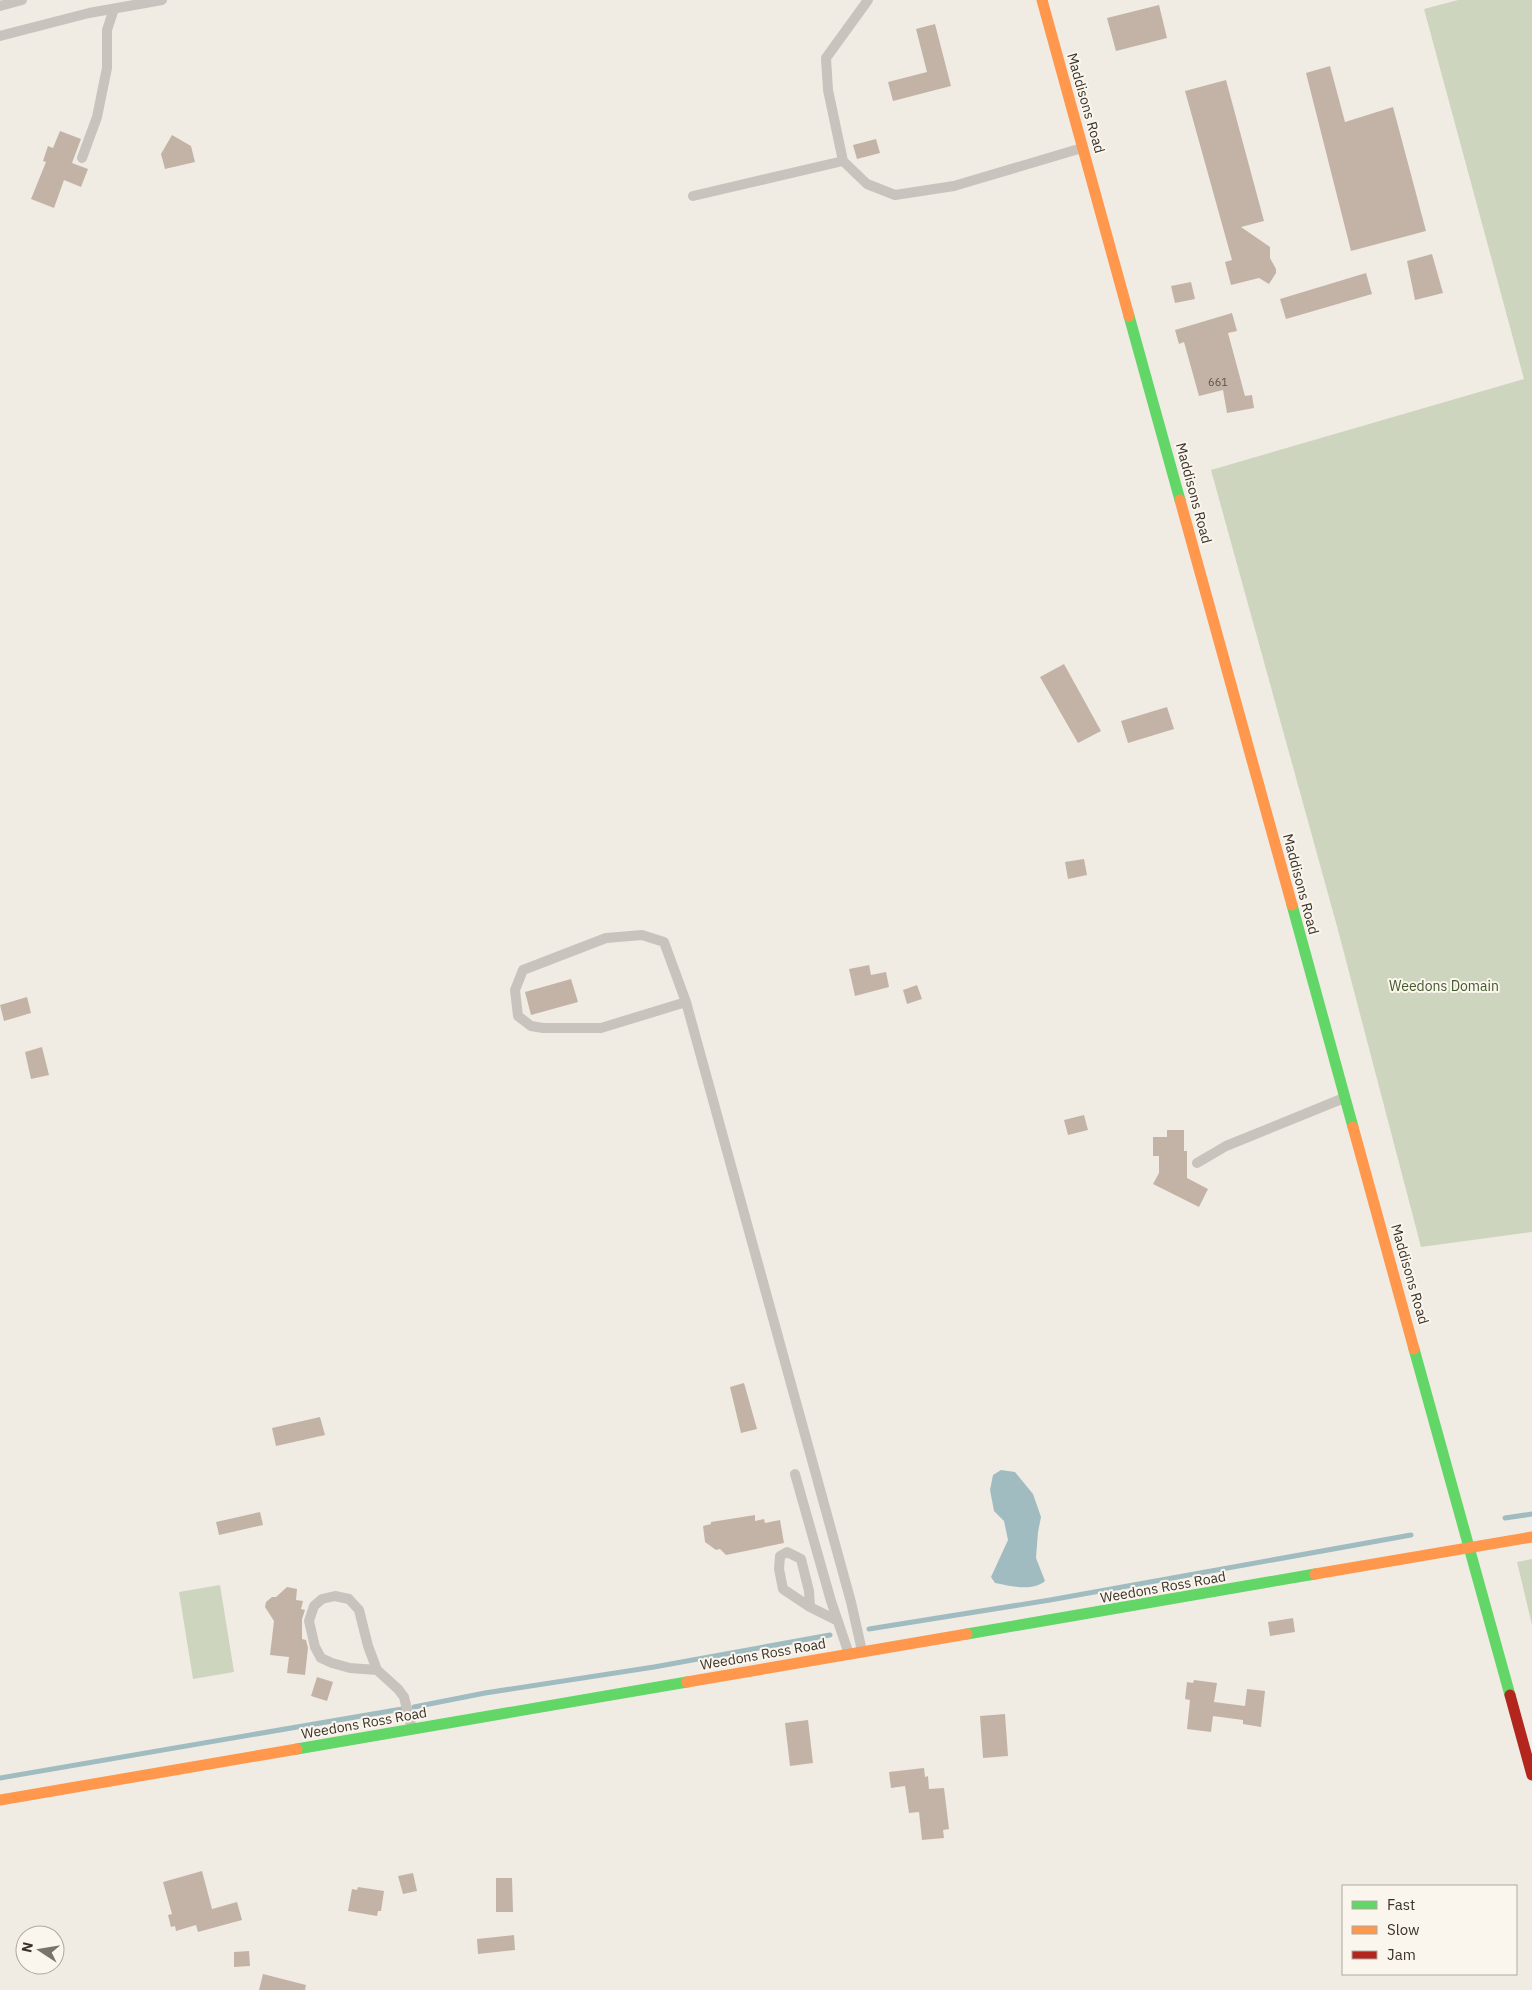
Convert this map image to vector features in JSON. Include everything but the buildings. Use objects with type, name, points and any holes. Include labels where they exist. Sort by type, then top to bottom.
[{"type":"street","name":"Maddisons Road","points":[[1042,0],[1532,1775]]},
{"type":"street","name":"Weedons Ross Road","points":[[0,1800],[862,1652],[1166,1602],[1532,1537]]},
{"type":"lane","points":[[0,6],[22,0]]},
{"type":"lane","points":[[0,36],[114,8],[162,0]]},
{"type":"lane","points":[[868,0],[826,58],[828,90],[843,161],[867,184],[895,195],[954,186],[1083,147]]},
{"type":"lane","points":[[82,158],[97,118],[106,76],[107,30],[114,8]]},
{"type":"lane","points":[[693,196],[843,161]]},
{"type":"lane","points":[[686,1002],[601,1028],[543,1028],[531,1026],[518,1016],[515,990],[523,970],[606,938],[642,935],[664,942],[686,1002],[851,1602],[862,1652]]},
{"type":"lane","points":[[1197,1163],[1226,1146],[1345,1098]]},
{"type":"lane","points":[[795,1474],[849,1655]]},
{"type":"lane","points":[[810,1607],[809,1591],[801,1559],[787,1552],[780,1556],[779,1569],[783,1589],[810,1607],[838,1622]]},
{"type":"lane","points":[[377,1670],[350,1668],[321,1658],[315,1647],[308,1621],[314,1606],[322,1599],[335,1596],[349,1599],[359,1610],[368,1646],[377,1670],[398,1689],[404,1698],[412,1730]]},
{"type":"green space","name":"Weedons Domain","points":[[1458,0],[1532,0],[1532,1232],[1421,1247],[1338,930],[1211,470],[1524,379],[1424,9]]},
{"type":"green space","points":[[1532,1559],[1532,1625],[1517,1562]]},
{"type":"green space","points":[[220,1585],[234,1672],[193,1679],[179,1592]]},
{"type":"water","points":[[1001,1470],[1015,1472],[1033,1494],[1041,1517],[1036,1558],[1045,1581],[1034,1586],[1008,1586],[995,1583],[991,1577],[1008,1540],[1004,1521],[994,1511],[990,1490],[993,1475]]},
{"type":"waterway","points":[[1505,1518],[1532,1514]]},
{"type":"waterway","points":[[869,1629],[1050,1600],[1411,1535]]},
{"type":"waterway","points":[[414,1707],[485,1693],[654,1667],[830,1635]]},
{"type":"waterway","points":[[0,1778],[402,1709]]},
{"type":"traffic: fast","points":[[1129,316],[1180,500]]},
{"type":"traffic: fast","points":[[1292,905],[1353,1127]]},
{"type":"traffic: fast","points":[[1414,1349],[1510,1695]]},
{"type":"traffic: fast","points":[[967,1634],[1315,1574]]},
{"type":"traffic: fast","points":[[297,1749],[687,1682]]},
{"type":"traffic: slow","points":[[1042,0],[1129,316]]},
{"type":"traffic: slow","points":[[1180,500],[1292,905]]},
{"type":"traffic: slow","points":[[1353,1127],[1414,1349]]},
{"type":"traffic: slow","points":[[1315,1574],[1532,1537]]},
{"type":"traffic: slow","points":[[687,1682],[967,1634]]},
{"type":"traffic: slow","points":[[0,1800],[297,1749]]},
{"type":"traffic: jam","points":[[1510,1695],[1532,1775]]}]
